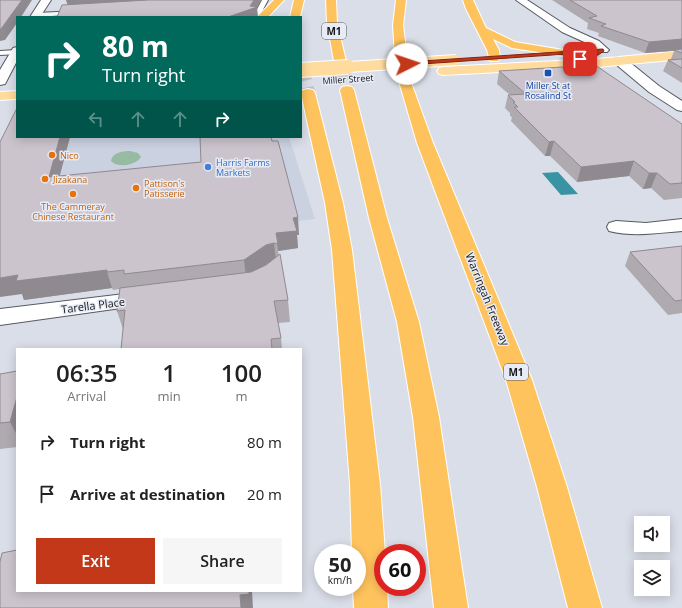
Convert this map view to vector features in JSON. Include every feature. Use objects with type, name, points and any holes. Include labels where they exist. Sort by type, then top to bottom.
[{"type":"highway","points":[[263,16],[279,0]]},
{"type":"highway","points":[[295,16],[300,0]]},
{"type":"highway","name":"M1","points":[[331,0],[332,23],[340,61]]},
{"type":"highway","points":[[400,57],[398,25],[401,0]]},
{"type":"highway","points":[[468,0],[471,9],[493,50],[494,58]]},
{"type":"highway","points":[[482,30],[512,45],[567,52]]},
{"type":"highway","name":"Warringah Freeway","points":[[406,86],[424,143],[488,298],[519,380],[552,487],[585,608]]},
{"type":"highway","points":[[305,88],[334,204],[342,250],[364,484],[371,608]]},
{"type":"highway","points":[[347,90],[378,218],[408,322],[426,417],[451,608]]},
{"type":"main road","name":"Miller Street","points":[[302,70],[545,65],[596,54],[682,46]]},
{"type":"main road","points":[[462,67],[484,65],[494,58],[567,52]]},
{"type":"main road","points":[[596,54],[620,56],[676,56]]},
{"type":"main road","name":"Miller Street","points":[[596,54],[618,61],[676,56]]},
{"type":"main road","name":"Miller Street","points":[[305,88],[462,67]]},
{"type":"main road","points":[[0,96],[16,95]]},
{"type":"main road","points":[[0,106],[16,105]]},
{"type":"street","points":[[35,16],[46,0]]},
{"type":"street","points":[[521,0],[566,30],[595,43],[596,54]]},
{"type":"street","points":[[566,30],[578,45],[596,54],[621,74],[654,89]]},
{"type":"street","points":[[0,82],[16,51]]},
{"type":"street","points":[[618,61],[654,89],[682,107]]},
{"type":"street","points":[[616,227],[646,228],[682,225]]},
{"type":"street","name":"Tarella Place","points":[[0,317],[166,296]]},
{"type":"lane","points":[[256,16],[261,4],[265,0]]},
{"type":"lane","points":[[35,16],[83,12]]},
{"type":"lane","points":[[0,53],[16,51]]},
{"type":"shaded area","points":[[16,114],[16,138],[289,138],[315,219],[0,254],[0,142],[13,115]]},
{"type":"green space","points":[[130,151],[138,153],[141,157],[139,160],[127,165],[118,165],[111,161],[115,154]]},
{"type":"water","points":[[558,172],[578,194],[561,195],[542,173]]},
{"type":"building","points":[[0,0],[22,0],[1,29],[0,29]]},
{"type":"building","points":[[148,0],[254,0],[250,6],[257,7],[231,16],[57,16],[62,5]]},
{"type":"building","points":[[570,0],[682,0],[682,39],[649,42],[601,26],[606,24],[589,18],[597,16]]},
{"type":"building","points":[[682,49],[682,53],[674,50]]},
{"type":"building","points":[[682,59],[682,68],[668,60]]},
{"type":"building","points":[[595,65],[682,124],[682,183],[670,184],[657,173],[649,173],[634,161],[581,167],[554,141],[549,142],[514,107],[518,107],[508,95],[526,94],[499,71]]},
{"type":"building","points":[[16,110],[16,138],[60,138],[49,177],[201,162],[200,138],[271,138],[272,141],[278,141],[298,217],[293,218],[297,231],[276,233],[278,244],[274,243],[266,245],[244,260],[124,274],[124,270],[107,272],[107,270],[16,281],[18,275],[0,278],[0,142]]},
{"type":"building","points":[[682,246],[682,300],[675,301],[630,252]]},
{"type":"building","points":[[280,254],[288,300],[274,301],[281,338],[271,339],[272,348],[121,348],[125,310],[117,311],[120,288],[251,272],[266,265]]},
{"type":"building","points":[[16,371],[16,401],[10,422],[0,423],[0,374]]},
{"type":"building","points":[[16,550],[16,592],[249,592],[249,594],[240,595],[241,608],[0,608],[0,562],[2,553]]},
{"type":"tunnel","points":[[401,57],[403,68]]},
{"type":"tunnel","points":[[340,61],[342,68]]},
{"type":"tunnel","points":[[302,67],[308,93]]},
{"type":"tunnel","points":[[341,67],[347,90]]},
{"type":"tunnel","points":[[403,67],[406,85]]},
{"type":"place","name":"Miller St at Rosalind St","points":[[548,73]]},
{"type":"place","name":"Nico","points":[[52,155]]},
{"type":"place","name":"Harris Farms Markets","points":[[208,167]]},
{"type":"place","name":"Jizakana","points":[[45,179]]},
{"type":"place","name":"Pattison's Patisserie","points":[[136,188]]},
{"type":"place","name":"The Cammeray Chinese Restaurant","points":[[73,194]]},
{"type":"route","points":[[407,64],[603,50],[597,54],[580,59]]}]
